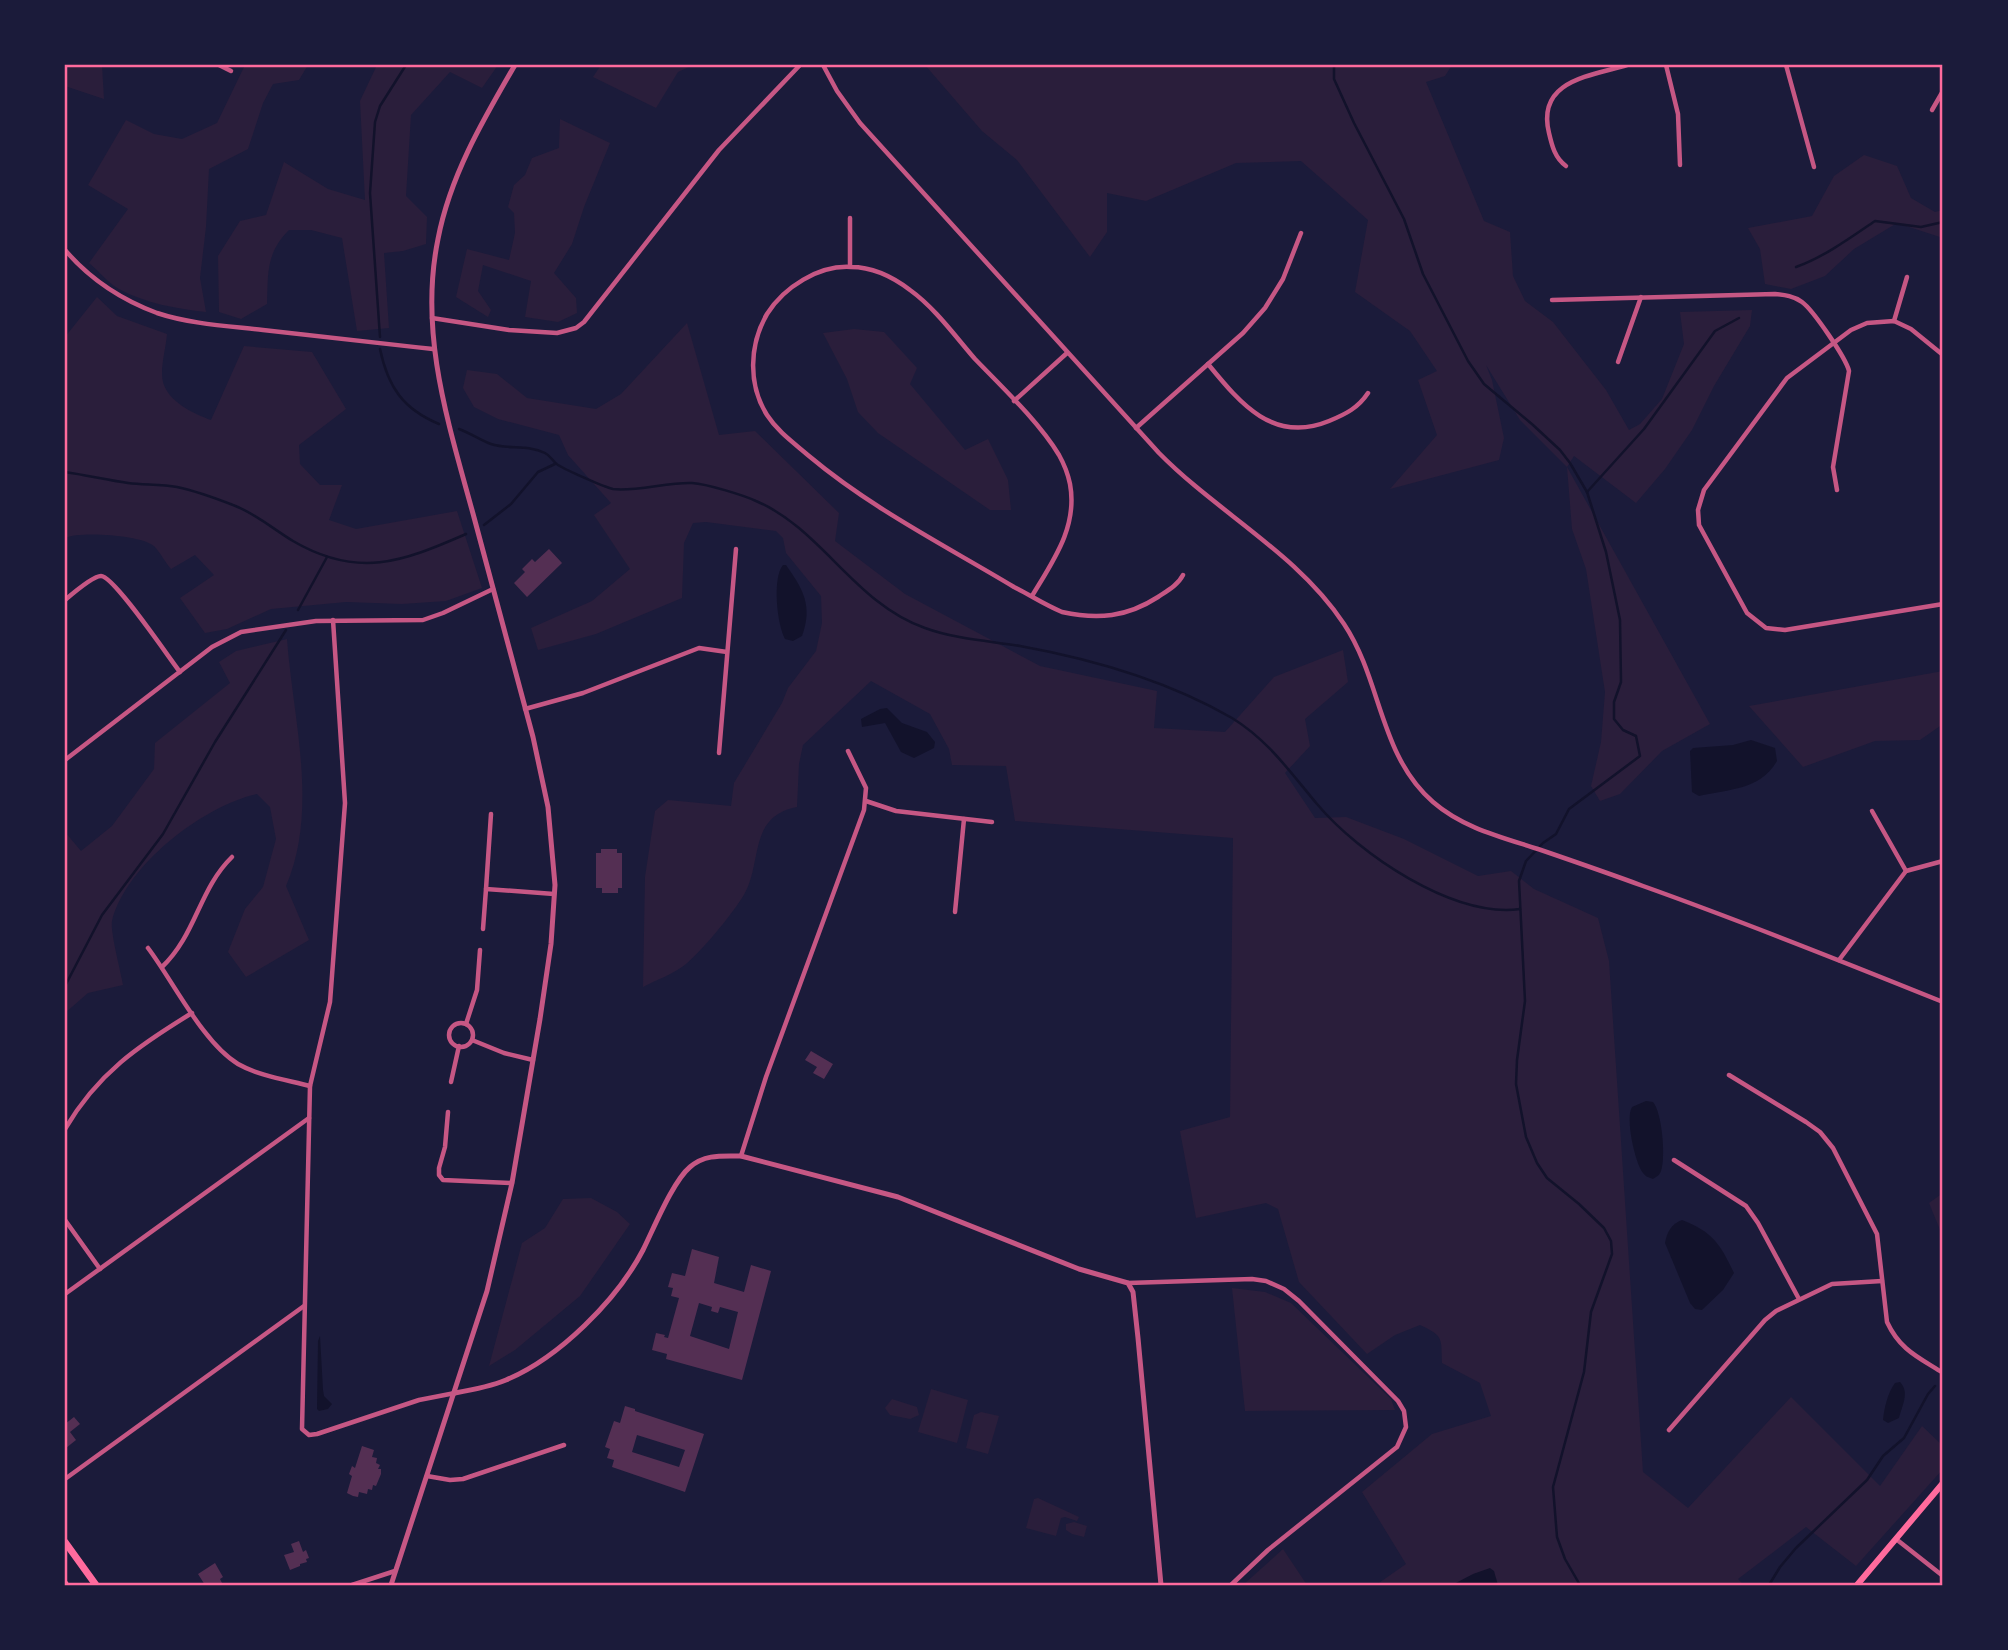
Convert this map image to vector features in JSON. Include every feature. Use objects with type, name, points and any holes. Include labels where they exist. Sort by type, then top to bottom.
[{"type":"main road","points":[[1857,1585],[1943,1483]]},
{"type":"main road","points":[[65,1542],[96,1585]]},
{"type":"street","points":[[219,65],[231,71]]},
{"type":"street","points":[[391,1585],[487,1291],[512,1184],[551,944],[554,894],[548,807],[525,709],[442,401],[433,349],[431,317],[434,260],[447,204],[478,130],[515,65]]},
{"type":"street","points":[[431,317],[513,330],[557,333],[576,328],[594,311],[719,150],[800,65]]},
{"type":"street","points":[[823,65],[837,91],[860,123],[1175,470],[1285,557],[1327,601],[1345,625],[1362,656],[1397,757],[1422,792],[1441,808],[1465,824],[1487,833],[1645,886],[1943,1002]]},
{"type":"street","points":[[1566,166],[1556,155],[1548,129],[1549,104],[1553,96],[1567,82],[1627,65]]},
{"type":"street","points":[[1666,65],[1678,114],[1680,165]]},
{"type":"street","points":[[1786,65],[1814,167]]},
{"type":"street","points":[[1932,110],[1943,91]]},
{"type":"street","points":[[849,218],[850,266]]},
{"type":"street","points":[[1136,428],[1243,333],[1265,308],[1283,279],[1301,233]]},
{"type":"street","points":[[65,250],[107,287],[142,307],[168,316],[245,328],[433,349]]},
{"type":"street","points":[[1032,596],[1060,550],[1067,534],[1071,513],[1067,472],[1058,453],[1014,401],[913,292],[882,274],[850,266],[827,270],[802,280],[783,295],[768,313],[757,337],[753,362],[757,391],[765,411],[784,435],[849,487],[1032,596],[1062,612],[1089,617],[1129,612],[1147,604],[1183,575]]},
{"type":"street","points":[[1895,321],[1907,277]]},
{"type":"street","points":[[1552,300],[1788,295],[1806,306],[1846,362],[1849,371],[1833,467],[1837,490]]},
{"type":"street","points":[[1618,362],[1641,298]]},
{"type":"street","points":[[1943,355],[1911,329],[1895,321],[1859,326],[1787,378],[1704,490],[1698,510],[1701,529],[1747,612],[1766,628],[1784,630],[1943,604]]},
{"type":"street","points":[[1014,401],[1067,353]]},
{"type":"street","points":[[1208,364],[1245,406],[1260,417],[1280,425],[1297,427],[1325,423],[1351,411],[1368,393]]},
{"type":"street","points":[[719,753],[736,549]]},
{"type":"street","points":[[65,600],[99,576],[108,578],[180,672]]},
{"type":"street","points":[[65,760],[220,642],[242,632],[276,625],[333,620],[423,620],[493,589]]},
{"type":"street","points":[[333,620],[345,803],[330,1002],[310,1086],[303,1432],[309,1435],[317,1434],[419,1400],[487,1386],[506,1380],[530,1367],[595,1315],[621,1285],[686,1170],[708,1157],[741,1156],[898,1197],[1079,1269],[1128,1283],[1133,1292],[1161,1585]]},
{"type":"street","points":[[525,709],[583,693],[699,648],[727,652]]},
{"type":"street","points":[[741,1156],[766,1077],[844,868],[866,801],[866,788],[848,751]]},
{"type":"street","points":[[866,801],[896,811],[992,822]]},
{"type":"street","points":[[1872,811],[1906,871]]},
{"type":"street","points":[[483,929],[491,814]]},
{"type":"street","points":[[955,912],[964,819]]},
{"type":"street","points":[[162,967],[184,942],[211,883],[220,868],[232,857]]},
{"type":"street","points":[[1839,960],[1906,871],[1943,860]]},
{"type":"street","points":[[486,889],[554,894]]},
{"type":"street","points":[[148,948],[205,1031],[238,1064],[310,1086]]},
{"type":"street","points":[[466,1024],[477,990],[480,950]]},
{"type":"street","points":[[65,1129],[91,1089],[114,1066],[192,1013]]},
{"type":"street","points":[[455,1024],[466,1024],[473,1032],[472,1040],[467,1045],[459,1046],[452,1042],[449,1032],[455,1024]]},
{"type":"street","points":[[472,1040],[533,1060]]},
{"type":"street","points":[[451,1082],[459,1046]]},
{"type":"street","points":[[1729,1075],[1806,1122],[1826,1139],[1873,1223],[1879,1244],[1886,1321],[1899,1344],[1943,1373]]},
{"type":"street","points":[[448,1112],[445,1147],[439,1168],[439,1175],[443,1180],[512,1184]]},
{"type":"street","points":[[65,1294],[310,1118]]},
{"type":"street","points":[[1674,1160],[1746,1206],[1799,1299]]},
{"type":"street","points":[[65,1220],[100,1269]]},
{"type":"street","points":[[1128,1283],[1252,1279],[1273,1283],[1299,1301],[1398,1401],[1404,1411],[1405,1433],[1397,1447],[1268,1550],[1231,1585]]},
{"type":"street","points":[[1669,1430],[1765,1320],[1776,1311],[1832,1284],[1882,1281]]},
{"type":"street","points":[[65,1479],[305,1305]]},
{"type":"street","points":[[427,1476],[463,1479],[564,1445]]},
{"type":"street","points":[[1896,1539],[1943,1576]]},
{"type":"street","points":[[352,1585],[396,1571]]},
{"type":"shaded area","points":[[65,65],[102,65],[104,99],[65,86]]},
{"type":"shaded area","points":[[245,65],[308,65],[299,80],[273,84],[263,103],[248,149],[209,169],[200,278],[206,312],[161,305],[119,289],[89,263],[128,209],[88,185],[126,120],[154,134],[182,139],[217,123]]},
{"type":"shaded area","points":[[377,65],[498,65],[482,88],[450,72],[411,115],[406,196],[427,217],[426,244],[384,253],[389,328],[357,331],[342,238],[311,230],[289,230],[276,247],[270,264],[267,304],[241,319],[219,312],[218,256],[240,221],[266,215],[284,162],[328,189],[365,200],[360,101]]},
{"type":"shaded area","points":[[601,65],[693,65],[678,72],[656,108],[593,77]]},
{"type":"shaded area","points":[[925,65],[1452,65],[1445,76],[1426,82],[1484,221],[1510,232],[1513,276],[1525,301],[1553,322],[1606,390],[1629,430],[1640,424],[1662,399],[1684,344],[1680,312],[1752,310],[1750,326],[1714,386],[1692,430],[1665,469],[1636,503],[1574,456],[1567,467],[1520,420],[1486,365],[1492,380],[1504,438],[1499,460],[1390,489],[1437,435],[1418,380],[1437,371],[1410,331],[1355,292],[1368,220],[1301,161],[1236,163],[1146,201],[1107,193],[1107,232],[1090,257],[1017,160],[982,131]]},
{"type":"shaded area","points":[[560,119],[610,143],[572,244],[554,273],[576,298],[577,313],[558,322],[525,317],[531,281],[483,265],[478,291],[491,310],[488,317],[456,297],[467,249],[509,260],[515,233],[514,213],[508,207],[514,185],[525,175],[532,158],[559,148]]},
{"type":"shaded area","points":[[1864,155],[1897,166],[1911,198],[1935,212],[1943,210],[1943,238],[1897,223],[1854,249],[1825,276],[1791,289],[1765,284],[1760,249],[1748,228],[1812,216],[1834,176]]},
{"type":"shaded area","points":[[97,297],[117,316],[167,334],[162,373],[167,390],[179,404],[211,420],[244,346],[312,352],[346,409],[299,445],[300,464],[320,485],[342,485],[329,520],[356,529],[457,511],[482,588],[446,601],[402,604],[346,602],[271,609],[227,629],[205,633],[180,598],[214,575],[195,555],[171,569],[154,546],[137,539],[96,535],[65,538],[65,337]]},
{"type":"shaded area","points":[[687,323],[719,435],[755,431],[839,513],[835,541],[905,594],[1040,666],[1157,691],[1154,728],[1225,732],[1274,677],[1343,650],[1348,682],[1305,719],[1310,746],[1285,773],[1315,818],[1346,817],[1404,839],[1478,876],[1511,871],[1534,889],[1598,918],[1609,961],[1643,1472],[1688,1508],[1791,1397],[1880,1486],[1922,1426],[1943,1446],[1943,1469],[1856,1566],[1806,1527],[1738,1579],[1744,1585],[1376,1585],[1406,1564],[1362,1492],[1432,1434],[1491,1416],[1480,1383],[1442,1363],[1440,1339],[1420,1325],[1395,1335],[1367,1354],[1299,1282],[1278,1209],[1266,1203],[1196,1218],[1180,1131],[1230,1117],[1233,838],[1015,821],[1006,766],[952,765],[949,749],[930,714],[871,681],[803,745],[799,764],[797,807],[781,812],[763,831],[749,885],[730,915],[686,964],[643,987],[645,877],[655,811],[668,800],[731,806],[734,783],[782,703],[788,688],[816,651],[822,623],[821,596],[786,553],[783,538],[776,531],[706,522],[693,523],[684,543],[682,598],[596,634],[538,650],[531,628],[592,601],[630,569],[594,515],[611,503],[568,455],[559,435],[498,419],[474,407],[463,388],[467,370],[497,374],[527,398],[596,409],[621,394]]},
{"type":"shaded area","points":[[854,329],[884,332],[917,368],[910,384],[965,450],[988,439],[1008,480],[1011,510],[990,510],[878,433],[858,412],[847,379],[823,333]]},
{"type":"shaded area","points":[[1567,467],[1710,724],[1662,751],[1620,794],[1600,801],[1591,786],[1601,742],[1605,692],[1586,569],[1572,529]]},
{"type":"shaded area","points":[[783,565],[786,565],[797,582],[806,607],[807,616],[802,636],[793,641],[785,639],[778,613],[778,580]]},
{"type":"shaded area","points":[[287,639],[302,795],[296,857],[286,886],[309,940],[246,977],[228,952],[245,909],[263,887],[276,839],[270,807],[257,794],[214,811],[191,825],[150,859],[120,900],[112,921],[123,985],[88,993],[65,1013],[65,832],[81,851],[112,826],[154,769],[155,743],[230,683],[219,662],[236,651]]},
{"type":"shaded area","points":[[1943,671],[1943,724],[1920,740],[1875,741],[1803,767],[1749,706]]},
{"type":"shaded area","points":[[887,708],[902,723],[927,732],[935,742],[934,748],[914,758],[901,752],[885,723],[862,727],[861,719]]},
{"type":"shaded area","points":[[1751,740],[1775,748],[1777,761],[1770,771],[1743,787],[1699,796],[1692,792],[1690,751],[1693,748],[1733,745]]},
{"type":"shaded area","points":[[1646,1101],[1653,1102],[1656,1107],[1662,1135],[1661,1171],[1653,1179],[1645,1175],[1640,1168],[1630,1130],[1632,1107]]},
{"type":"shaded area","points":[[1943,1193],[1943,1237],[1929,1203]]},
{"type":"shaded area","points":[[591,1198],[617,1212],[630,1224],[580,1296],[515,1350],[489,1366],[522,1243],[545,1228],[563,1199]]},
{"type":"shaded area","points":[[1682,1220],[1701,1229],[1714,1240],[1734,1273],[1723,1290],[1702,1310],[1695,1309],[1690,1303],[1665,1243],[1670,1229]]},
{"type":"shaded area","points":[[1232,1288],[1265,1292],[1291,1303],[1391,1399],[1395,1410],[1245,1411]]},
{"type":"shaded area","points":[[320,1336],[324,1396],[332,1404],[328,1409],[319,1411],[317,1409]]},
{"type":"shaded area","points":[[1900,1382],[1905,1395],[1899,1418],[1888,1423],[1883,1420],[1887,1400],[1895,1383]]},
{"type":"shaded area","points":[[931,1389],[968,1400],[957,1443],[918,1432]]},
{"type":"shaded area","points":[[892,1399],[917,1407],[919,1415],[910,1419],[890,1415],[885,1408]]},
{"type":"shaded area","points":[[981,1412],[999,1416],[988,1454],[966,1448],[974,1415]]},
{"type":"shaded area","points":[[1038,1498],[1079,1517],[1077,1521],[1061,1518],[1056,1536],[1026,1528],[1034,1499]]},
{"type":"shaded area","points":[[1074,1522],[1087,1526],[1084,1537],[1066,1530],[1066,1524]]},
{"type":"shaded area","points":[[1283,1549],[1307,1585],[1243,1585]]},
{"type":"shaded area","points":[[1490,1568],[1494,1571],[1498,1585],[1452,1585],[1473,1574]]},
{"type":"building","points":[[549,549],[562,563],[527,597],[514,583],[525,572],[522,569],[532,559],[535,562]]},
{"type":"building","points":[[601,849],[617,849],[617,853],[622,853],[622,888],[618,888],[618,893],[602,893],[602,888],[596,888],[596,853],[601,853]]},
{"type":"building","points":[[811,1051],[833,1064],[824,1079],[813,1073],[817,1067],[805,1060]]},
{"type":"building","points":[[692,1249],[719,1257],[714,1283],[744,1292],[751,1265],[771,1271],[742,1380],[666,1359],[667,1354],[652,1350],[656,1333],[668,1338],[679,1298],[671,1296],[673,1288],[668,1287],[672,1273],[685,1276]],"holes":[[[699,1303],[712,1307],[711,1311],[718,1313],[720,1307],[738,1312],[729,1349],[690,1336]]]},
{"type":"building","points":[[625,1406],[704,1434],[685,1492],[612,1467],[614,1460],[607,1458],[610,1449],[605,1447],[614,1421],[620,1423]],"holes":[[[637,1435],[685,1450],[679,1467],[632,1452]]]},
{"type":"building","points":[[74,1417],[80,1424],[70,1432],[76,1440],[66,1448],[65,1424]]},
{"type":"building","points":[[362,1446],[374,1450],[372,1457],[377,1458],[376,1463],[380,1465],[378,1469],[381,1469],[381,1474],[372,1490],[368,1489],[367,1494],[359,1492],[358,1497],[347,1493],[352,1476],[349,1474],[352,1466],[355,1468]]},
{"type":"building","points":[[299,1541],[303,1552],[306,1550],[309,1558],[306,1559],[307,1562],[290,1570],[284,1555],[294,1552],[291,1544]]},
{"type":"building","points":[[215,1563],[223,1577],[220,1579],[223,1585],[205,1585],[198,1574]]},
{"type":"waterway","points":[[380,337],[370,193],[375,122],[380,106],[406,65]]},
{"type":"waterway","points":[[1334,65],[1334,79],[1404,219],[1423,274],[1468,361],[1484,384],[1560,450],[1587,492],[1606,552],[1620,620],[1621,682],[1614,702],[1614,719],[1623,730],[1636,736],[1640,756],[1569,809],[1556,834],[1526,861],[1519,881],[1525,1001],[1516,1084],[1526,1137],[1547,1178],[1604,1228],[1611,1241],[1612,1254],[1591,1312],[1584,1372],[1553,1487],[1557,1537],[1565,1559],[1580,1585]]},
{"type":"waterway","points":[[1796,267],[1827,253],[1875,221],[1921,227],[1943,222]]},
{"type":"waterway","points":[[1587,492],[1644,429],[1715,331],[1739,318]]},
{"type":"waterway","points":[[380,349],[383,363],[399,395],[416,411],[439,424]]},
{"type":"waterway","points":[[459,429],[491,444],[538,450],[562,467],[613,489],[692,483],[743,496],[779,513],[800,529],[878,602],[900,617],[936,632],[1020,646],[1102,665],[1182,693],[1232,718],[1257,736],[1335,823],[1382,862],[1437,893],[1466,903],[1494,909],[1520,909]]},
{"type":"waterway","points":[[484,525],[511,504],[538,472],[555,464]]},
{"type":"waterway","points":[[65,472],[128,483],[171,486],[198,493],[241,508],[293,541],[316,553],[338,560],[359,563],[400,559],[466,534]]},
{"type":"waterway","points":[[298,610],[327,557]]},
{"type":"waterway","points":[[65,986],[102,915],[163,834],[215,742],[286,630]]},
{"type":"waterway","points":[[1769,1585],[1796,1548],[1867,1480],[1883,1456],[1904,1438],[1935,1386]]}]
